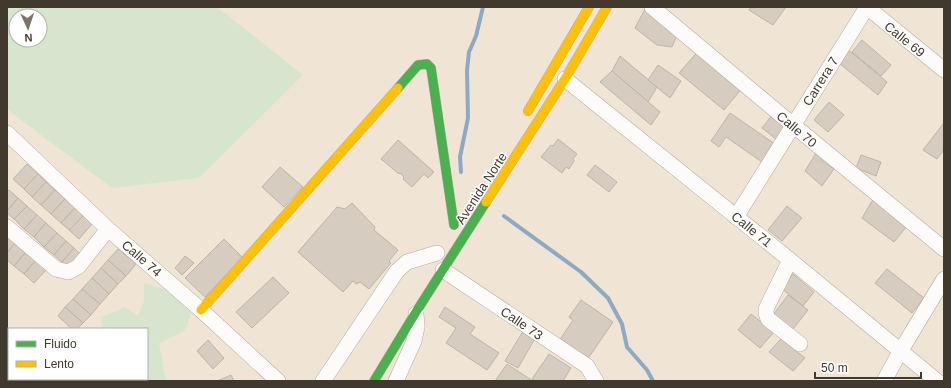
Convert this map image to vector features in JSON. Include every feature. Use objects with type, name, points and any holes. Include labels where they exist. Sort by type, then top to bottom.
[{"type":"main road","points":[[523,120],[589,7]]},
{"type":"main road","name":"Avenida Norte","points":[[374,381],[416,312],[566,79],[607,7]]},
{"type":"main road","name":"Avenida Norte","points":[[201,310],[418,65],[427,64],[431,68],[453,228],[461,217]]},
{"type":"main road","points":[[428,267],[438,250]]},
{"type":"street","name":"Calle 70","points":[[652,7],[944,249]]},
{"type":"street","name":"Carrera 7","points":[[736,217],[867,7]]},
{"type":"street","name":"Calle 69","points":[[867,7],[944,70]]},
{"type":"street","name":"Calle 71","points":[[566,79],[937,381]]},
{"type":"street","name":"Calle 74","points":[[7,133],[108,229],[201,310],[278,381]]},
{"type":"street","points":[[7,227],[56,269],[68,272],[78,267],[108,229]]},
{"type":"street","points":[[323,381],[397,271],[407,262],[438,250]]},
{"type":"street","points":[[790,260],[766,310],[766,313],[768,318],[800,344]]},
{"type":"street","name":"Calle 73","points":[[443,270],[587,366],[596,381]]},
{"type":"street","points":[[884,381],[944,279]]},
{"type":"street","points":[[396,381],[414,341],[417,327],[416,312]]},
{"type":"green space","points":[[7,7],[217,7],[303,75],[199,178],[112,188],[7,108]]},
{"type":"green space","points":[[144,283],[177,293],[194,305],[185,331],[159,343],[166,381],[126,380],[148,380],[148,328],[102,328],[101,317],[125,307],[138,316],[144,301]]},
{"type":"building","points":[[751,7],[786,7],[773,25],[749,10]]},
{"type":"building","points":[[645,9],[678,33],[672,47],[657,45],[635,28]]},
{"type":"building","points":[[862,40],[891,65],[881,76],[852,52]]},
{"type":"building","points":[[847,49],[887,82],[878,95],[839,63]]},
{"type":"building","points":[[699,50],[743,87],[724,110],[679,73]]},
{"type":"building","points":[[620,56],[657,87],[648,102],[612,71]]},
{"type":"building","points":[[658,65],[681,81],[670,98],[648,80]]},
{"type":"building","points":[[612,71],[660,112],[651,125],[600,82]]},
{"type":"building","points":[[829,102],[844,115],[828,132],[814,120]]},
{"type":"building","points":[[730,113],[775,144],[762,162],[726,137],[719,147],[711,141]]},
{"type":"building","points":[[773,114],[787,125],[776,139],[762,128]]},
{"type":"building","points":[[943,124],[944,150],[937,159],[923,150]]},
{"type":"building","points":[[558,139],[577,154],[569,169],[566,167],[562,173],[541,157]]},
{"type":"building","points":[[398,140],[434,172],[428,178],[424,174],[412,187],[403,179],[404,177],[400,173],[399,174],[381,159]]},
{"type":"building","points":[[818,150],[822,153],[821,160],[834,169],[822,186],[805,171]]},
{"type":"building","points":[[861,155],[881,162],[876,176],[856,168]]},
{"type":"building","points":[[27,164],[38,174],[24,189],[13,179]]},
{"type":"building","points":[[595,165],[617,182],[609,192],[587,175]]},
{"type":"building","points":[[280,167],[303,187],[284,207],[262,187]]},
{"type":"building","points":[[38,174],[46,182],[32,197],[24,189]]},
{"type":"building","points":[[46,182],[55,190],[41,205],[32,197]]},
{"type":"building","points":[[9,190],[18,198],[7,211],[7,192]]},
{"type":"building","points":[[55,190],[65,199],[51,214],[41,205]]},
{"type":"building","points":[[18,198],[27,206],[14,219],[7,213],[7,211]]},
{"type":"building","points":[[874,198],[907,226],[894,242],[862,218]]},
{"type":"building","points":[[65,199],[75,208],[61,223],[51,214]]},
{"type":"building","points":[[352,203],[375,227],[374,230],[398,250],[389,261],[391,263],[369,289],[360,282],[356,284],[353,281],[343,292],[298,252],[337,207],[345,209]]},
{"type":"building","points":[[27,206],[37,215],[24,229],[14,219]]},
{"type":"building","points":[[787,206],[802,218],[782,241],[768,230]]},
{"type":"building","points":[[75,208],[83,216],[69,230],[61,223]]},
{"type":"building","points":[[37,215],[46,223],[34,237],[24,229]]},
{"type":"building","points":[[83,216],[92,224],[79,239],[69,230]]},
{"type":"building","points":[[46,223],[57,233],[44,247],[34,237]]},
{"type":"building","points":[[57,233],[66,241],[54,255],[44,247]]},
{"type":"building","points":[[7,236],[15,243],[7,253]]},
{"type":"building","points":[[224,239],[243,258],[205,297],[185,278]]},
{"type":"building","points":[[66,241],[74,248],[62,262],[54,255]]},
{"type":"building","points":[[15,243],[26,252],[14,266],[7,260],[7,253]]},
{"type":"building","points":[[74,248],[82,256],[70,269],[62,262]]},
{"type":"building","points":[[118,249],[136,264],[126,276],[108,260]]},
{"type":"building","points":[[26,252],[36,260],[24,274],[14,266]]},
{"type":"building","points":[[185,256],[194,263],[182,275],[175,268]]},
{"type":"building","points":[[36,260],[47,269],[34,283],[24,274]]},
{"type":"building","points":[[108,260],[126,276],[118,284],[101,268]]},
{"type":"building","points":[[101,268],[118,284],[109,294],[92,278]]},
{"type":"building","points":[[887,269],[924,298],[912,313],[875,283]]},
{"type":"building","points":[[793,274],[814,292],[803,306],[781,288]]},
{"type":"building","points":[[273,277],[289,293],[252,328],[236,312]]},
{"type":"building","points":[[92,278],[109,294],[100,304],[82,289]]},
{"type":"building","points":[[82,289],[100,304],[91,315],[73,299]]},
{"type":"building","points":[[788,295],[808,310],[793,329],[773,315]]},
{"type":"building","points":[[73,299],[91,315],[83,323],[65,307]]},
{"type":"building","points":[[581,300],[613,322],[587,360],[559,341],[573,320],[569,317]]},
{"type":"building","points":[[65,307],[83,323],[78,328],[71,328],[58,316]]},
{"type":"building","points":[[445,307],[475,327],[470,334],[499,353],[487,370],[446,343],[456,328],[439,317]]},
{"type":"building","points":[[751,314],[774,332],[760,348],[738,330]]},
{"type":"building","points":[[525,328],[537,335],[518,368],[505,361]]},
{"type":"building","points":[[781,339],[805,358],[793,371],[769,352]]},
{"type":"building","points":[[208,340],[224,358],[213,369],[197,351]]},
{"type":"building","points":[[549,354],[571,368],[563,381],[536,381],[532,379]]},
{"type":"building","points":[[507,364],[533,381],[495,381]]},
{"type":"building","points":[[231,375],[234,381],[217,381]]},
{"type":"waterway","points":[[461,172],[460,157],[468,118],[467,70],[469,52],[476,36],[483,7]]},
{"type":"waterway","points":[[504,216],[581,272],[608,298],[622,324],[627,347],[647,370],[653,381]]},
{"type":"traffic: fast","points":[[398,88],[418,65],[427,64],[431,68],[454,225]]},
{"type":"traffic: fast","points":[[374,381],[486,202]]},
{"type":"traffic: slow","points":[[528,111],[589,7]]},
{"type":"traffic: slow","points":[[486,202],[565,79],[607,7]]},
{"type":"traffic: slow","points":[[201,310],[398,88]]}]
